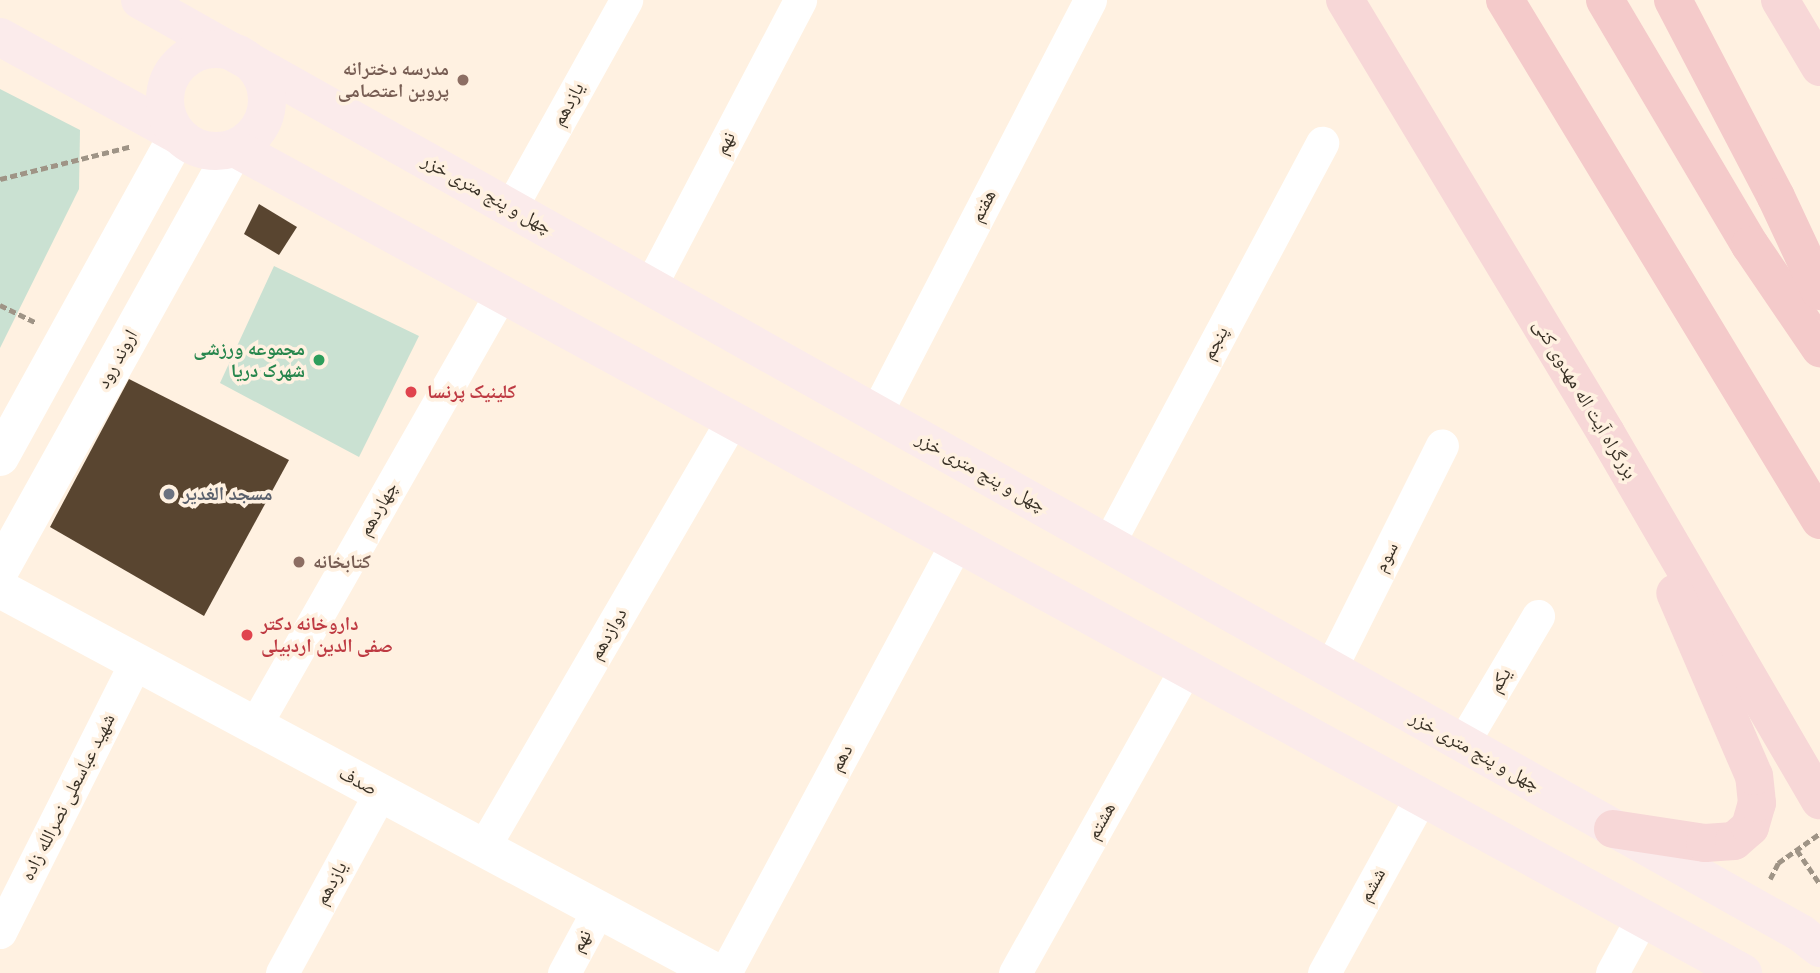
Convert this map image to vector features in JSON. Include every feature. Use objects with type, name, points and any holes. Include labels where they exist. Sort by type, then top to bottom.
[{"type":"highway","points":[[1505,0],[1814,511],[1820,541]]},
{"type":"highway","points":[[1605,0],[1751,245],[1820,348]]},
{"type":"highway","points":[[1673,0],[1776,197],[1820,291]]},
{"type":"main road","name":"چهل و پنج متری خزر","points":[[140,0],[1756,908],[1802,934],[1820,948]]},
{"type":"main road","name":"بزرگراه آیت اله مهدوی کنی","points":[[1345,0],[1606,433],[1820,800]]},
{"type":"main road","points":[[1780,0],[1820,67]]},
{"type":"main road","points":[[0,37],[205,150],[234,148],[249,139],[260,126],[266,110],[267,93],[262,77],[252,63],[238,53],[221,48],[203,50],[187,57],[174,69],[167,85],[165,103],[169,120],[178,135]]},
{"type":"main road","points":[[234,148],[1743,973]]},
{"type":"main road","points":[[1606,433],[1754,776],[1757,803],[1749,827],[1734,841],[1705,843],[1613,829]]},
{"type":"street","name":"یازدهم","points":[[511,207],[626,0]]},
{"type":"street","name":"نهم","points":[[650,286],[800,0]]},
{"type":"street","name":"هفتم","points":[[876,413],[1090,0]]},
{"type":"street","points":[[0,457],[178,135]]},
{"type":"street","name":"پنجم","points":[[1108,544],[1322,143]]},
{"type":"street","name":"اروند رود","points":[[0,570],[234,148]]},
{"type":"street","name":"چهاردهم","points":[[255,725],[501,293]]},
{"type":"street","name":"دوازدهم","points":[[483,848],[732,420]]},
{"type":"street","name":"سوم","points":[[1330,669],[1442,445]]},
{"type":"street","name":"دهم","points":[[725,973],[957,543]]},
{"type":"street","name":"صدف","points":[[0,589],[717,973]]},
{"type":"street","name":"یکم","points":[[1462,744],[1538,616]]},
{"type":"street","name":"شهید عباسعلی نصرالله زاده","points":[[0,932],[136,662]]},
{"type":"street","name":"هشتم","points":[[1015,973],[1186,668]]},
{"type":"street","name":"یازدهم","points":[[282,973],[380,793]]},
{"type":"street","name":"ششم","points":[[1324,973],[1421,797]]},
{"type":"street","name":"نهم","points":[[564,973],[598,910]]},
{"type":"street","points":[[1612,973],[1642,918]]},
{"type":"path","points":[[0,179],[178,135]]},
{"type":"path","points":[[0,305],[66,338]]},
{"type":"path","points":[[1756,908],[1778,863],[1820,833]]},
{"type":"path","points":[[1797,850],[1820,884]]},
{"type":"green space","points":[[0,89],[80,130],[79,189],[0,348]]},
{"type":"green space","name":"مجموعه ورزشی شهرک دریا","points":[[274,266],[419,336],[359,457],[220,383]]},
{"type":"building","points":[[259,204],[297,227],[279,255],[244,234]]},
{"type":"building","name":"مسجد الغدیر","points":[[129,379],[289,460],[204,616],[50,527]]},
{"type":"place","name":"مدرسه دخترانه پروین اعتصامی","points":[[463,80]]},
{"type":"place","name":"مجموعه ورزشی شهرک دریا","points":[[319,360]]},
{"type":"place","name":"کلینیک پرنسا","points":[[411,392]]},
{"type":"place","name":"مسجد الغدیر","points":[[169,494]]},
{"type":"place","name":"کتابخانه","points":[[299,562]]},
{"type":"place","name":"داروخانه دکتر صفی الدین اردبیلی","points":[[247,635]]}]
